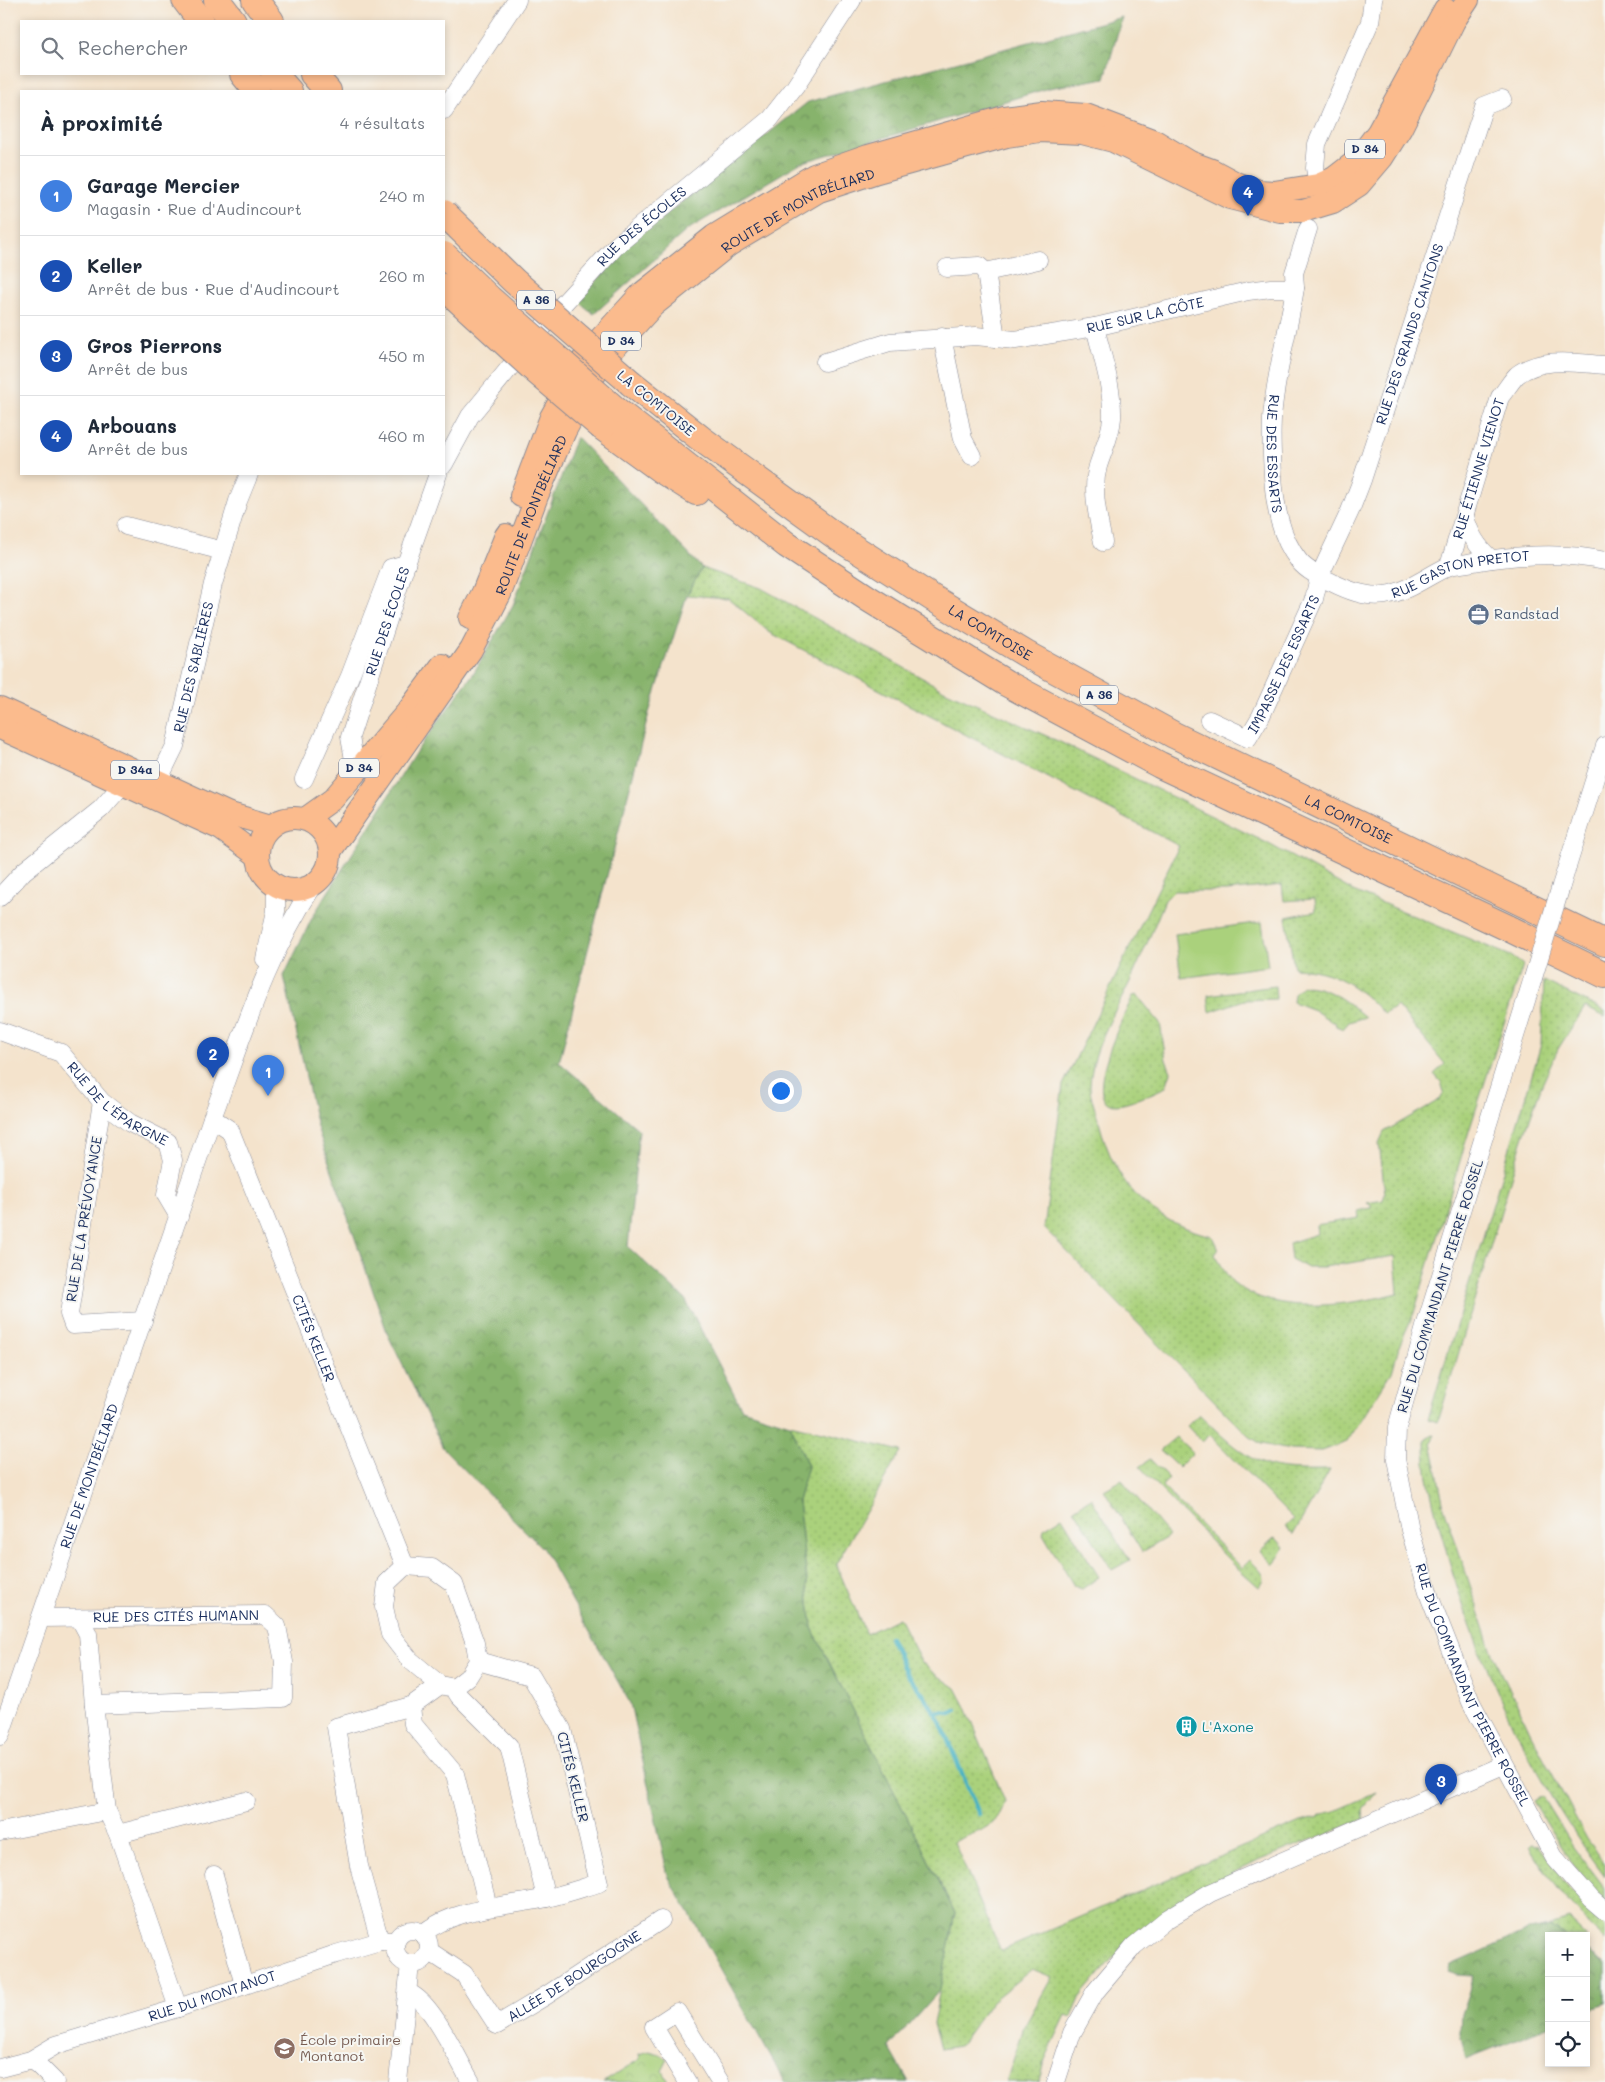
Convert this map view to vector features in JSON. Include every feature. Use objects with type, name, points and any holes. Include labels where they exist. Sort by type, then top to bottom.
[{"type":"highway","points":[[185,0],[200,20]]},
{"type":"highway","points":[[217,0],[232,20]]},
{"type":"highway","points":[[255,0],[270,20]]},
{"type":"highway","points":[[244,75],[256,90]]},
{"type":"highway","points":[[275,75],[288,90]]},
{"type":"highway","points":[[314,75],[327,90]]},
{"type":"highway","name":"LA COMTOISE","points":[[445,214],[514,281],[631,383],[700,438],[827,530],[907,582],[1026,654],[1182,738],[1605,943]]},
{"type":"highway","name":"A 36","points":[[445,256],[662,470],[787,545],[869,599],[950,649],[1101,735],[1264,815],[1605,975]]},
{"type":"highway","name":"A 36","points":[[445,288],[523,359],[609,418]]},
{"type":"main road","name":"ROUTE DE MONTBÉLIARD","points":[[305,819],[333,800],[408,711],[454,649],[483,592],[551,417],[587,352],[641,294],[723,230],[814,175],[868,156],[1004,118],[1042,112],[1086,115],[1155,141],[1190,162],[1212,170],[1238,184],[1259,190],[1274,192],[1318,185],[1334,178],[1356,161],[1378,132],[1450,0]]},
{"type":"main road","name":"ROUTE DE MONTBÉLIARD","points":[[330,850],[470,650],[500,594],[537,496],[565,430],[601,363],[653,306],[729,245],[819,191],[874,173],[1007,136],[1040,130],[1082,133],[1113,141],[1224,196],[1280,211],[1303,211],[1333,202],[1359,185],[1382,158],[1402,128],[1454,21],[1468,0]]},
{"type":"main road","name":"D 34a","points":[[0,708],[227,813],[271,826]]},
{"type":"main road","name":"D 34a","points":[[0,728],[221,829],[258,856]]},
{"type":"main road","points":[[358,769],[364,787],[364,802]]},
{"type":"main road","points":[[287,819],[305,819],[322,831],[328,840],[330,850],[327,870],[313,886],[294,891],[276,886],[266,878],[260,868],[259,845],[264,834],[271,826],[287,819]]},
{"type":"street","points":[[445,108],[517,0]]},
{"type":"street","name":"RUE DES ÉCOLES","points":[[445,462],[470,416],[552,316],[617,245],[770,119],[795,87],[852,0]]},
{"type":"street","points":[[1318,185],[1315,168],[1318,144],[1370,22],[1373,0]]},
{"type":"street","name":"RUE DES GRANDS CANTONS","points":[[1319,576],[1350,511],[1362,480],[1484,106],[1502,99]]},
{"type":"street","name":"RUE DES ESSARTS","points":[[1308,229],[1294,273],[1295,288],[1273,406],[1271,432],[1274,497],[1278,518],[1290,548],[1301,563],[1319,576]]},
{"type":"street","points":[[986,272],[1038,260]]},
{"type":"street","points":[[946,268],[979,266],[986,272],[996,338]]},
{"type":"street","name":"RUE SUR LA CÔTE","points":[[825,362],[890,342],[942,338],[1015,340],[1095,328],[1242,292],[1271,288],[1295,288]]},
{"type":"street","points":[[1095,328],[1108,381],[1112,418],[1107,442],[1098,467],[1094,492],[1103,542]]},
{"type":"street","points":[[942,338],[963,439],[972,456]]},
{"type":"street","name":"RUE ÉTIENNE VIENOT","points":[[1449,566],[1500,397],[1516,376],[1532,366],[1556,361],[1605,365]]},
{"type":"street","name":"RUE DES SABLIÈRES","points":[[158,781],[175,746],[223,551],[249,475]]},
{"type":"street","name":"RUE DES ÉCOLES","points":[[358,769],[354,760],[350,737],[406,564],[438,475]]},
{"type":"street","points":[[1465,516],[1468,530],[1479,549],[1491,559]]},
{"type":"street","points":[[126,526],[223,551]]},
{"type":"street","name":"RUE GASTON PRETOT","points":[[1319,576],[1360,594],[1384,595],[1406,589],[1449,566],[1491,559],[1547,555],[1586,557],[1605,561]]},
{"type":"street","points":[[304,779],[350,676],[391,568],[406,564]]},
{"type":"street","name":"IMPASSE DES ESSARTS","points":[[1209,720],[1248,738],[1261,716],[1314,599],[1319,576]]},
{"type":"street","name":"RUE DU COMMANDANT PIERRE ROSSEL","points":[[1605,746],[1425,1327],[1397,1428],[1396,1459],[1410,1530],[1430,1598],[1471,1702],[1503,1765],[1554,1857],[1591,1899],[1605,1911]]},
{"type":"street","points":[[0,897],[23,872],[101,809],[123,784]]},
{"type":"street","points":[[259,989],[276,910],[276,886]]},
{"type":"street","points":[[259,989],[292,917],[313,886]]},
{"type":"street","name":"RUE DE MONTBÉLIARD","points":[[0,1736],[212,1118],[259,989]]},
{"type":"street","name":"RUE DE L'ÉPARGNE","points":[[0,1031],[61,1053],[102,1102],[130,1123],[168,1142],[178,1158],[166,1195],[179,1217]]},
{"type":"street","name":"RUE DE LA PRÉVOYANCE","points":[[102,1102],[68,1314],[73,1324],[143,1321]]},
{"type":"street","name":"CITÉS KELLER","points":[[212,1118],[230,1130],[405,1566]]},
{"type":"street","points":[[388,1941],[407,1931],[415,1930],[422,1934],[429,1944],[428,1951],[422,1961],[410,1964],[403,1962],[397,1956],[395,1949],[388,1941],[359,1866],[336,1727],[411,1706],[447,1687],[468,1677],[478,1661],[475,1643],[454,1584],[432,1568],[405,1566],[387,1583],[384,1607],[390,1634],[410,1660],[447,1687],[459,1696],[509,1746],[546,1898]]},
{"type":"street","name":"RUE DES CITÉS HUMANN","points":[[41,1618],[80,1619],[265,1615],[277,1626],[284,1662],[282,1698],[94,1705]]},
{"type":"street","name":"RUE DES CITÉS HUMANN","points":[[80,1619],[88,1634],[94,1705],[107,1811],[118,1834],[178,2008]]},
{"type":"street","name":"CITÉS KELLER","points":[[422,1934],[438,1924],[488,1907],[546,1898],[599,1883],[562,1729],[532,1676],[478,1661]]},
{"type":"street","points":[[411,1706],[413,1724],[456,1774],[488,1907]]},
{"type":"street","points":[[1056,2082],[1072,2034],[1095,1992],[1134,1946],[1167,1919],[1210,1894],[1503,1765]]},
{"type":"street","points":[[118,1834],[246,1801]]},
{"type":"street","points":[[0,1832],[107,1811]]},
{"type":"street","points":[[214,1875],[244,1985]]},
{"type":"street","name":"ALLÉE DE BOURGOGNE","points":[[428,1951],[464,1974],[497,2025],[547,1995],[661,1920]]},
{"type":"street","name":"RUE DU MONTANOT","points":[[0,2068],[31,2060],[56,2045],[178,2008],[336,1954],[388,1941]]},
{"type":"street","points":[[398,2082],[410,1964]]},
{"type":"street","points":[[408,1993],[418,1997],[430,2011],[471,2082]]},
{"type":"street","points":[[687,2082],[654,2026],[677,2012],[720,2082]]},
{"type":"street","points":[[31,2060],[55,2082]]},
{"type":"green space","points":[[1122,17],[1105,78],[1049,88],[800,163],[687,230],[594,314],[578,301],[632,241],[808,102]]},
{"type":"green space","points":[[576,437],[702,568],[687,595],[649,713],[559,1062],[639,1130],[628,1247],[685,1299],[742,1409],[790,1424],[808,1466],[798,1501],[812,1628],[955,1913],[940,1990],[889,2047],[909,2082],[785,2082],[668,1876],[630,1703],[543,1549],[443,1448],[388,1335],[317,1127],[284,976],[313,916],[418,749],[473,674],[513,605]]},
{"type":"green space","points":[[702,568],[761,588],[944,690],[1060,742],[1267,843],[1353,891],[1511,956],[1523,965],[1469,1131],[1414,1313],[1400,1344],[1392,1372],[1347,1442],[1322,1451],[1290,1450],[1261,1444],[1249,1436],[1044,1228],[1063,1085],[1179,846],[769,632],[728,598],[687,595]],"holes":[[[1282,885],[1284,901],[1315,899],[1316,911],[1286,917],[1294,968],[1321,972],[1344,981],[1364,995],[1384,1014],[1397,1006],[1445,1064],[1434,1074],[1441,1082],[1444,1092],[1439,1100],[1384,1132],[1379,1143],[1385,1194],[1383,1200],[1367,1203],[1371,1205],[1371,1208],[1358,1211],[1359,1218],[1316,1225],[1317,1234],[1289,1243],[1291,1259],[1306,1267],[1323,1267],[1395,1256],[1398,1293],[1358,1301],[1314,1305],[1270,1301],[1251,1294],[1234,1283],[1226,1273],[1215,1255],[1218,1249],[1212,1236],[1170,1221],[1153,1210],[1125,1182],[1106,1144],[1093,1104],[1090,1086],[1095,1056],[1128,987],[1165,900],[1174,891],[1227,891]]]},
{"type":"green space","points":[[1262,922],[1268,966],[1181,978],[1175,934]]},
{"type":"green space","points":[[1544,981],[1605,1011],[1605,1017],[1585,1007],[1558,1049],[1541,1087],[1522,1141],[1438,1422],[1428,1419],[1541,1044]]},
{"type":"green space","points":[[1275,986],[1276,999],[1244,1000],[1210,1012],[1208,995]]},
{"type":"green space","points":[[1302,986],[1328,992],[1344,1000],[1365,1017],[1349,1022],[1343,1029],[1336,1026],[1335,1022],[1314,1010],[1293,1002],[1294,994]]},
{"type":"green space","points":[[1137,995],[1160,1023],[1166,1060],[1171,1072],[1166,1087],[1130,1102],[1110,1104],[1103,1097],[1104,1070],[1122,1019],[1133,996]]},
{"type":"green space","points":[[1199,1414],[1236,1447],[1256,1461],[1285,1469],[1330,1470],[1293,1535],[1285,1527],[1293,1519],[1210,1435],[1202,1442],[1187,1426]]},
{"type":"green space","points":[[790,1424],[901,1451],[836,1564],[866,1634],[899,1618],[921,1661],[930,1670],[956,1688],[965,1705],[1005,1801],[997,1819],[992,1824],[954,1842],[1001,1951],[1300,1822],[1320,1817],[1320,1815],[1340,1809],[1376,1793],[1363,1809],[1364,1819],[1260,1860],[1194,1894],[1135,1932],[1082,1994],[1072,2017],[1066,2015],[1043,2064],[1039,2082],[1006,2082],[1024,2027],[1052,1977],[1032,1969],[992,2001],[959,2046],[940,2049],[933,2024],[955,1913],[812,1628],[798,1501],[808,1466]]},
{"type":"green space","points":[[1435,1435],[1431,1442],[1444,1507],[1492,1651],[1531,1734],[1587,1839],[1605,1863],[1605,1876],[1578,1838],[1529,1757],[1508,1715],[1471,1628],[1443,1539],[1428,1477],[1425,1439]]},
{"type":"green space","points":[[1176,1437],[1193,1453],[1179,1467],[1160,1450]]},
{"type":"green space","points":[[1150,1459],[1169,1478],[1162,1486],[1242,1568],[1250,1560],[1260,1570],[1264,1580],[1259,1587],[1233,1564],[1139,1467]]},
{"type":"green space","points":[[1122,1480],[1169,1536],[1142,1552],[1104,1490]]},
{"type":"green space","points":[[1091,1498],[1130,1560],[1112,1570],[1074,1509]]},
{"type":"green space","points":[[1062,1517],[1099,1577],[1082,1589],[1074,1586],[1043,1534],[1044,1528]]},
{"type":"green space","points":[[1275,1537],[1284,1547],[1274,1565],[1260,1551]]},
{"type":"green space","points":[[1542,1796],[1573,1846],[1605,1888],[1605,1904],[1575,1868],[1533,1802]]},
{"type":"green space","points":[[1531,1844],[1538,1845],[1570,1890],[1605,1927],[1605,1940],[1593,1930],[1563,1896],[1529,1846]]},
{"type":"green space","points":[[1569,1920],[1582,1932],[1560,1932],[1550,1926]]},
{"type":"green space","points":[[1550,1926],[1560,1932],[1545,1932],[1545,2028],[1466,2059],[1460,2033],[1461,2014],[1474,1976],[1457,1975],[1448,1972],[1451,1965],[1530,1930]]},
{"type":"green space","points":[[1590,1953],[1605,1963],[1605,2004],[1590,2010]]},
{"type":"green space","points":[[649,2051],[660,2054],[668,2059],[662,2071],[668,2082],[603,2082],[640,2059],[639,2054]]},
{"type":"waterway","points":[[890,1638],[907,1674],[939,1719],[979,1814]]},
{"type":"waterway","points":[[935,1712],[951,1713],[957,1710]]},
{"type":"place","name":"Arbouans","points":[[1248,216]]},
{"type":"place","name":"Randstad","points":[[1478,614]]},
{"type":"place","name":"Keller","points":[[213,1078]]},
{"type":"place","name":"Garage Mercier","points":[[268,1096]]},
{"type":"place","name":"L'Axone","points":[[1186,1727]]},
{"type":"place","name":"Gros Pierrons","points":[[1441,1805]]},
{"type":"place","name":"École primaire Montanot","points":[[284,2048]]}]
